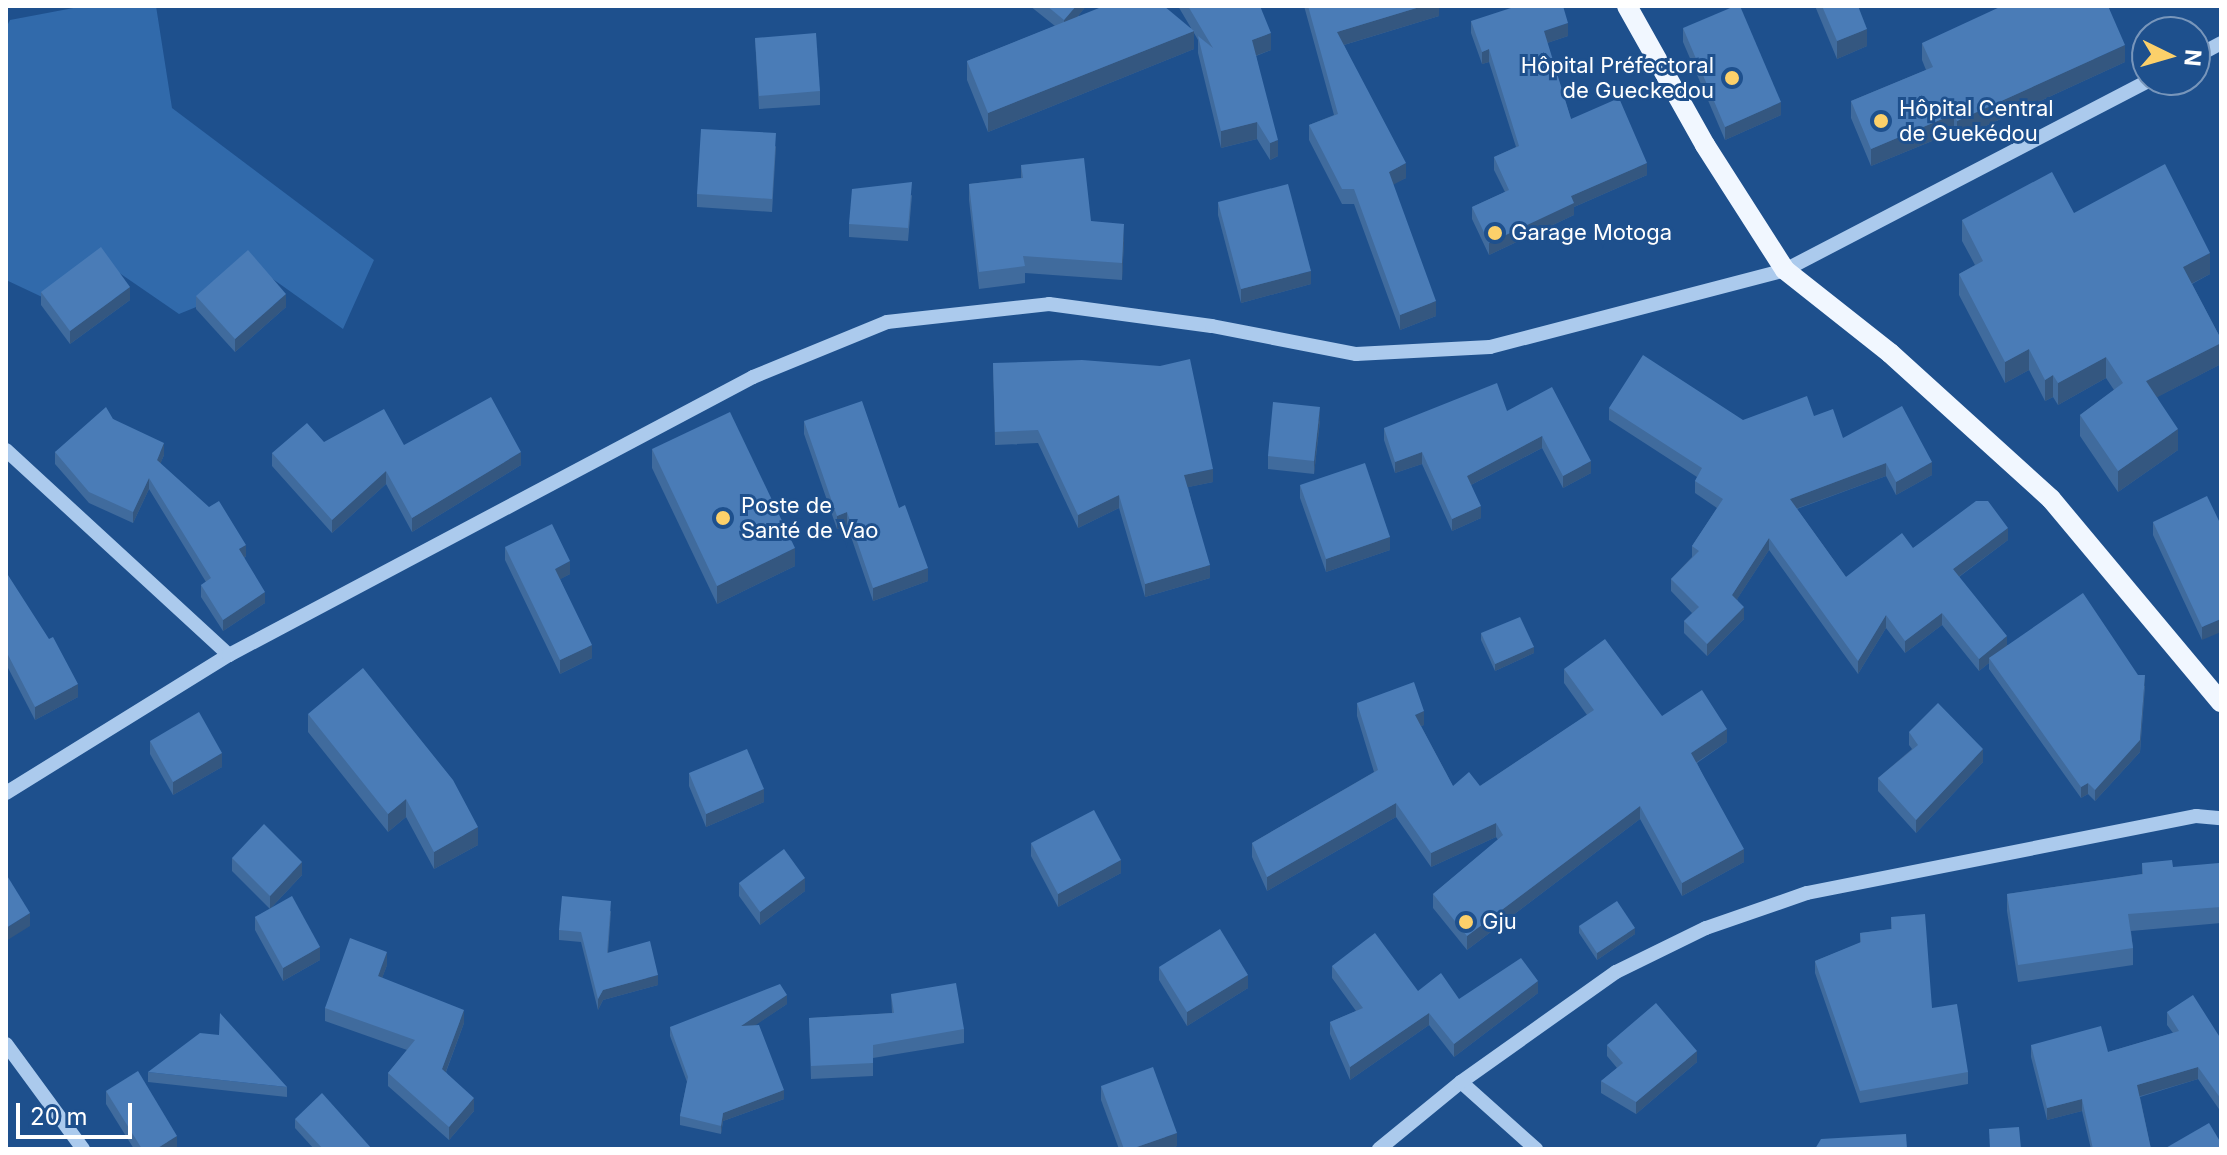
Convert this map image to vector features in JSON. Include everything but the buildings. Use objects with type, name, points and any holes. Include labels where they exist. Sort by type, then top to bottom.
[{"type":"main road","points":[[1627,6],[1705,145],[1785,270],[1890,353],[2051,499],[2221,702]]},
{"type":"street","points":[[6,793],[229,655],[753,377],[887,322],[1049,304],[1212,326],[1356,354],[1490,347],[1785,270],[2131,90]]},
{"type":"street","points":[[6,450],[229,655]]},
{"type":"street","points":[[1379,1149],[1461,1082],[1616,972],[1706,928],[1793,898],[2196,816],[2221,818]]},
{"type":"street","points":[[6,1044],[83,1149]]},
{"type":"street","points":[[1461,1082],[1536,1149]]},
{"type":"shaded area","points":[[84,6],[156,6],[172,108],[374,260],[343,329],[270,277],[179,314],[115,270],[57,304],[6,280],[6,28],[10,20]]},
{"type":"place","name":"Hôpital Préfectoral de Gueckedou","points":[[1732,78]]},
{"type":"place","name":"Hôpital Central de Guekédou","points":[[1881,121]]},
{"type":"place","name":"Garage Motoga","points":[[1495,233]]},
{"type":"place","name":"Poste de Santé de Vao","points":[[723,518]]},
{"type":"place","name":"Gju","points":[[1466,922]]}]
